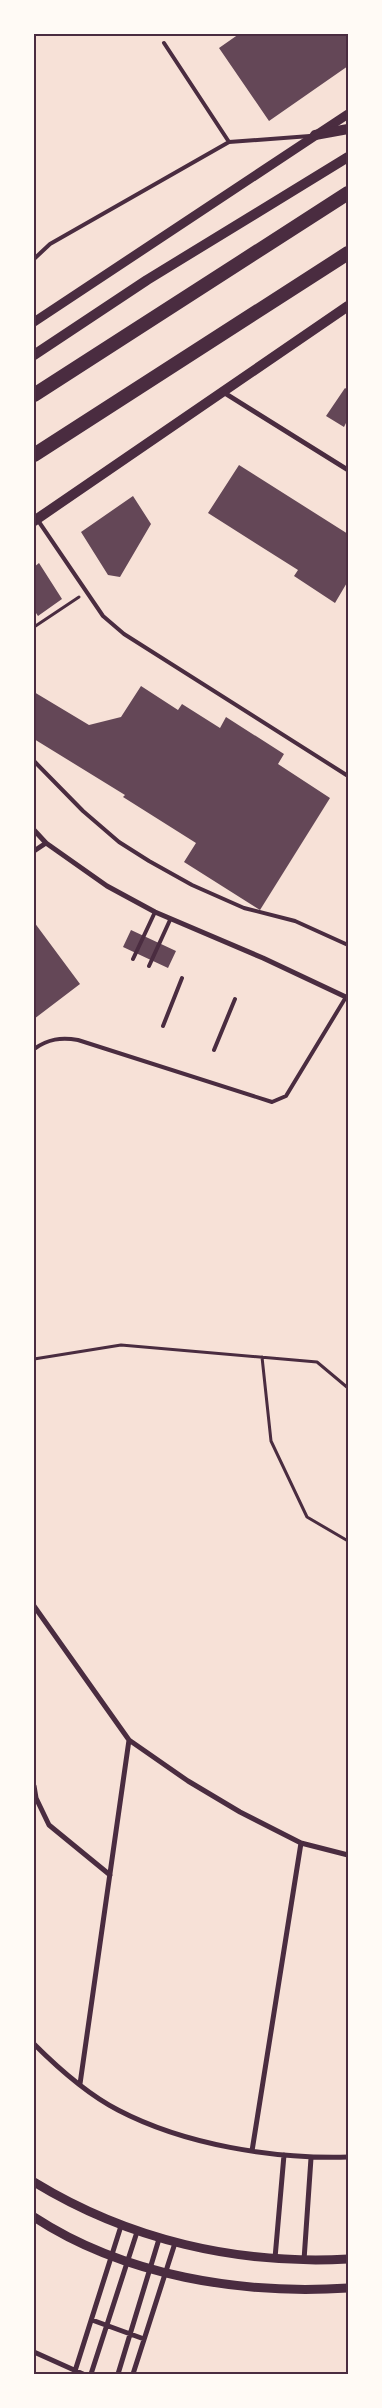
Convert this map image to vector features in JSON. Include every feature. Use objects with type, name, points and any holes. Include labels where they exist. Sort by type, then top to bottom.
[{"type":"highway","points":[[34,395],[348,193]]},
{"type":"highway","points":[[34,455],[348,253]]},
{"type":"main road","points":[[315,135],[348,129]]},
{"type":"main road","points":[[34,355],[148,280],[348,157]]},
{"type":"main road","points":[[35,520],[348,306]]},
{"type":"street","points":[[34,322],[348,114]]},
{"type":"street","points":[[223,392],[348,470]]},
{"type":"street","points":[[34,830],[46,843],[107,886],[155,912],[263,958],[347,997]]},
{"type":"street","points":[[34,851],[46,843]]},
{"type":"street","points":[[34,1606],[129,1740],[188,1781],[240,1812],[301,1843],[348,1855]]},
{"type":"street","points":[[80,2084],[129,1740]]},
{"type":"street","points":[[34,1786],[36,1798],[49,1825],[110,1875]]},
{"type":"street","points":[[252,2151],[301,1843]]},
{"type":"street","points":[[34,2044],[80,2084],[119,2110],[189,2137],[252,2151],[311,2158],[348,2157]]},
{"type":"street","points":[[275,2258],[284,2155]]},
{"type":"street","points":[[304,2260],[311,2158]]},
{"type":"street","points":[[34,2182],[84,2211],[137,2232],[175,2243],[230,2255],[304,2260],[348,2259]]},
{"type":"street","points":[[34,2218],[112,2256],[164,2273],[262,2287],[298,2290],[348,2288]]},
{"type":"street","points":[[75,2371],[121,2226]]},
{"type":"street","points":[[91,2374],[137,2232]]},
{"type":"street","points":[[118,2374],[159,2239]]},
{"type":"street","points":[[133,2374],[175,2243]]},
{"type":"street","points":[[92,2320],[144,2339]]},
{"type":"street","points":[[34,2352],[83,2374]]},
{"type":"lane","points":[[164,43],[229,142]]},
{"type":"lane","points":[[34,259],[50,244],[229,142],[315,135]]},
{"type":"lane","points":[[35,520],[103,616],[124,634],[348,776]]},
{"type":"lane","points":[[34,761],[83,811],[120,842],[149,861],[192,885],[244,908],[295,921],[348,945]]},
{"type":"lane","points":[[133,959],[155,912]]},
{"type":"lane","points":[[149,966],[170,920]]},
{"type":"lane","points":[[163,1026],[182,978]]},
{"type":"lane","points":[[34,1049],[44,1042],[57,1039],[78,1040],[272,1102],[286,1096],[347,997]]},
{"type":"lane","points":[[214,1050],[235,999]]},
{"type":"path","points":[[34,627],[86,592]]},
{"type":"path","points":[[34,1359],[121,1345],[317,1362],[348,1388]]},
{"type":"path","points":[[262,1357],[271,1441],[307,1518],[348,1541]]},
{"type":"building","points":[[239,34],[345,34],[348,39],[348,66],[269,121],[219,48]]},
{"type":"building","points":[[345,388],[348,390],[348,425],[346,423],[344,427],[326,416]]},
{"type":"building","points":[[239,465],[348,534],[348,581],[335,603],[294,576],[298,570],[208,513]]},
{"type":"building","points":[[133,496],[151,524],[120,577],[108,575],[81,532]]},
{"type":"building","points":[[39,563],[62,599],[38,616],[34,610],[34,567]]},
{"type":"building","points":[[141,686],[178,710],[182,704],[220,728],[226,717],[284,754],[278,764],[330,798],[260,910],[184,862],[196,843],[123,797],[125,795],[34,739],[34,692],[89,725],[121,717]]},
{"type":"building","points":[[34,922],[80,984],[34,1019]]},
{"type":"building","points":[[131,930],[176,951],[168,968],[123,947]]}]
